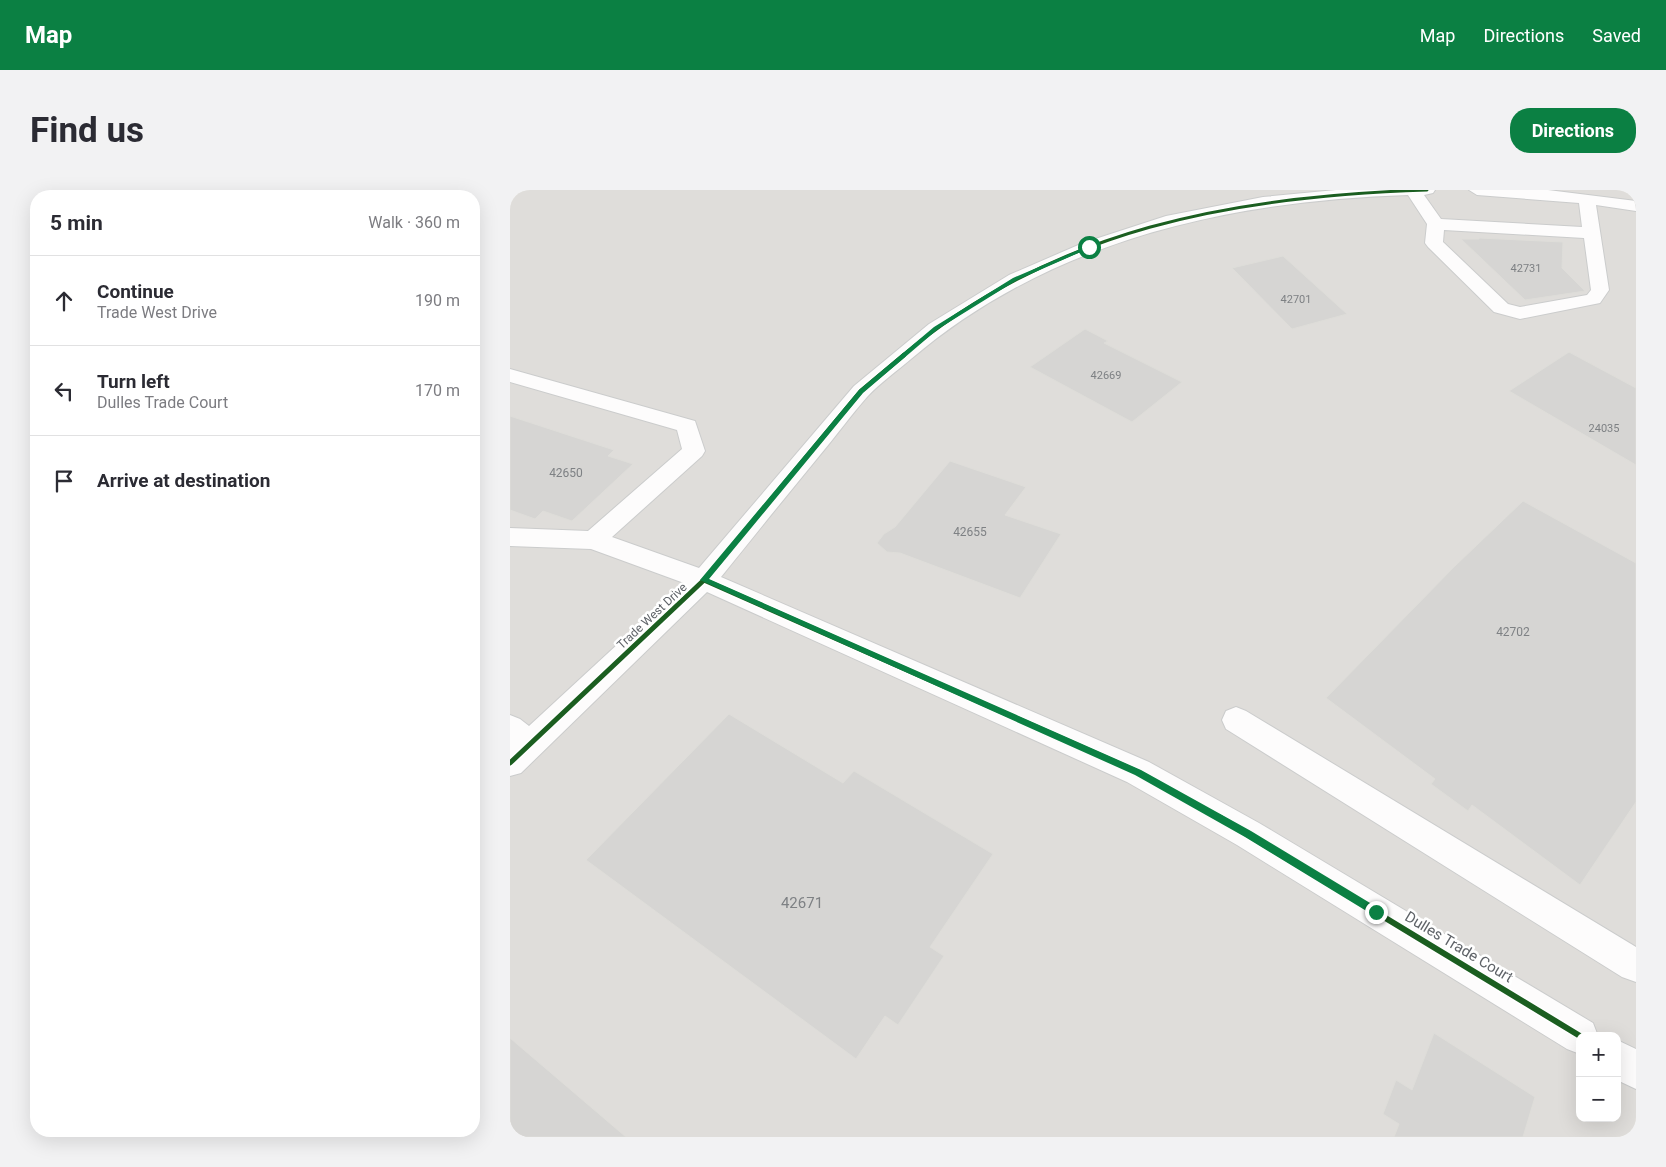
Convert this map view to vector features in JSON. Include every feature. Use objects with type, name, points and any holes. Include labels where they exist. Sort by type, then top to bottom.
[{"type":"street","points":[[1412,190],[1436,224],[1434,243],[1501,308],[1520,313],[1593,299],[1600,290],[1587,199]]},
{"type":"street","name":"Trade West Drive","points":[[517,745],[704,580],[861,391],[936,328],[1015,279],[1089,247],[1172,220],[1262,202],[1324,193],[1427,190]]},
{"type":"street","points":[[1477,190],[1518,191],[1636,206]]},
{"type":"street","points":[[1436,224],[1592,233]]},
{"type":"street","points":[[510,375],[687,426],[694,451],[593,540]]},
{"type":"street","name":"Dulles Trade Court","points":[[510,537],[593,540],[704,580],[1138,772],[1248,834],[1576,1034]]},
{"type":"street","points":[[1236,720],[1635,972]]},
{"type":"street","points":[[1621,1061],[1636,1070]]},
{"type":"shaded area","points":[[510,190],[1636,190],[1636,1137],[510,1137]]},
{"type":"building","points":[[1479,238],[1563,242],[1562,268],[1585,291],[1525,300],[1461,239]]},
{"type":"building","points":[[1283,256],[1347,314],[1292,329],[1232,268]]},
{"type":"building","points":[[1085,329],[1108,341],[1104,343],[1182,382],[1132,422],[1030,367]]},
{"type":"building","points":[[1569,352],[1636,388],[1636,465],[1509,391]]},
{"type":"building","points":[[510,416],[614,450],[608,456],[633,464],[572,521],[543,511],[535,519],[510,510]]},
{"type":"building","points":[[950,461],[1026,487],[1005,515],[1061,534],[1020,598],[900,553],[887,552],[877,543],[884,534],[895,527]]},
{"type":"building","points":[[1523,501],[1636,563],[1636,802],[1580,885],[1472,805],[1468,811],[1431,784],[1435,779],[1326,698],[1455,566]]},
{"type":"building","points":[[729,714],[843,783],[854,771],[993,854],[930,947],[944,956],[898,1025],[885,1016],[856,1059],[586,860]]},
{"type":"building","points":[[1434,1033],[1535,1097],[1523,1137],[1394,1137],[1399,1124],[1383,1114],[1396,1080],[1412,1090]]},
{"type":"building","points":[[510,1038],[626,1137],[510,1137]]},
{"type":"cycle path","points":[[510,763],[704,580],[861,391],[936,328],[1015,279],[1089,247],[1172,220],[1263,202],[1366,192],[1427,190]]},
{"type":"cycle path","points":[[704,580],[1138,772],[1248,834],[1576,1034]]},
{"type":"route","points":[[1089,247],[1015,279],[936,328],[861,391],[704,580],[1061,740],[1138,772],[1248,834],[1376,912]]}]
